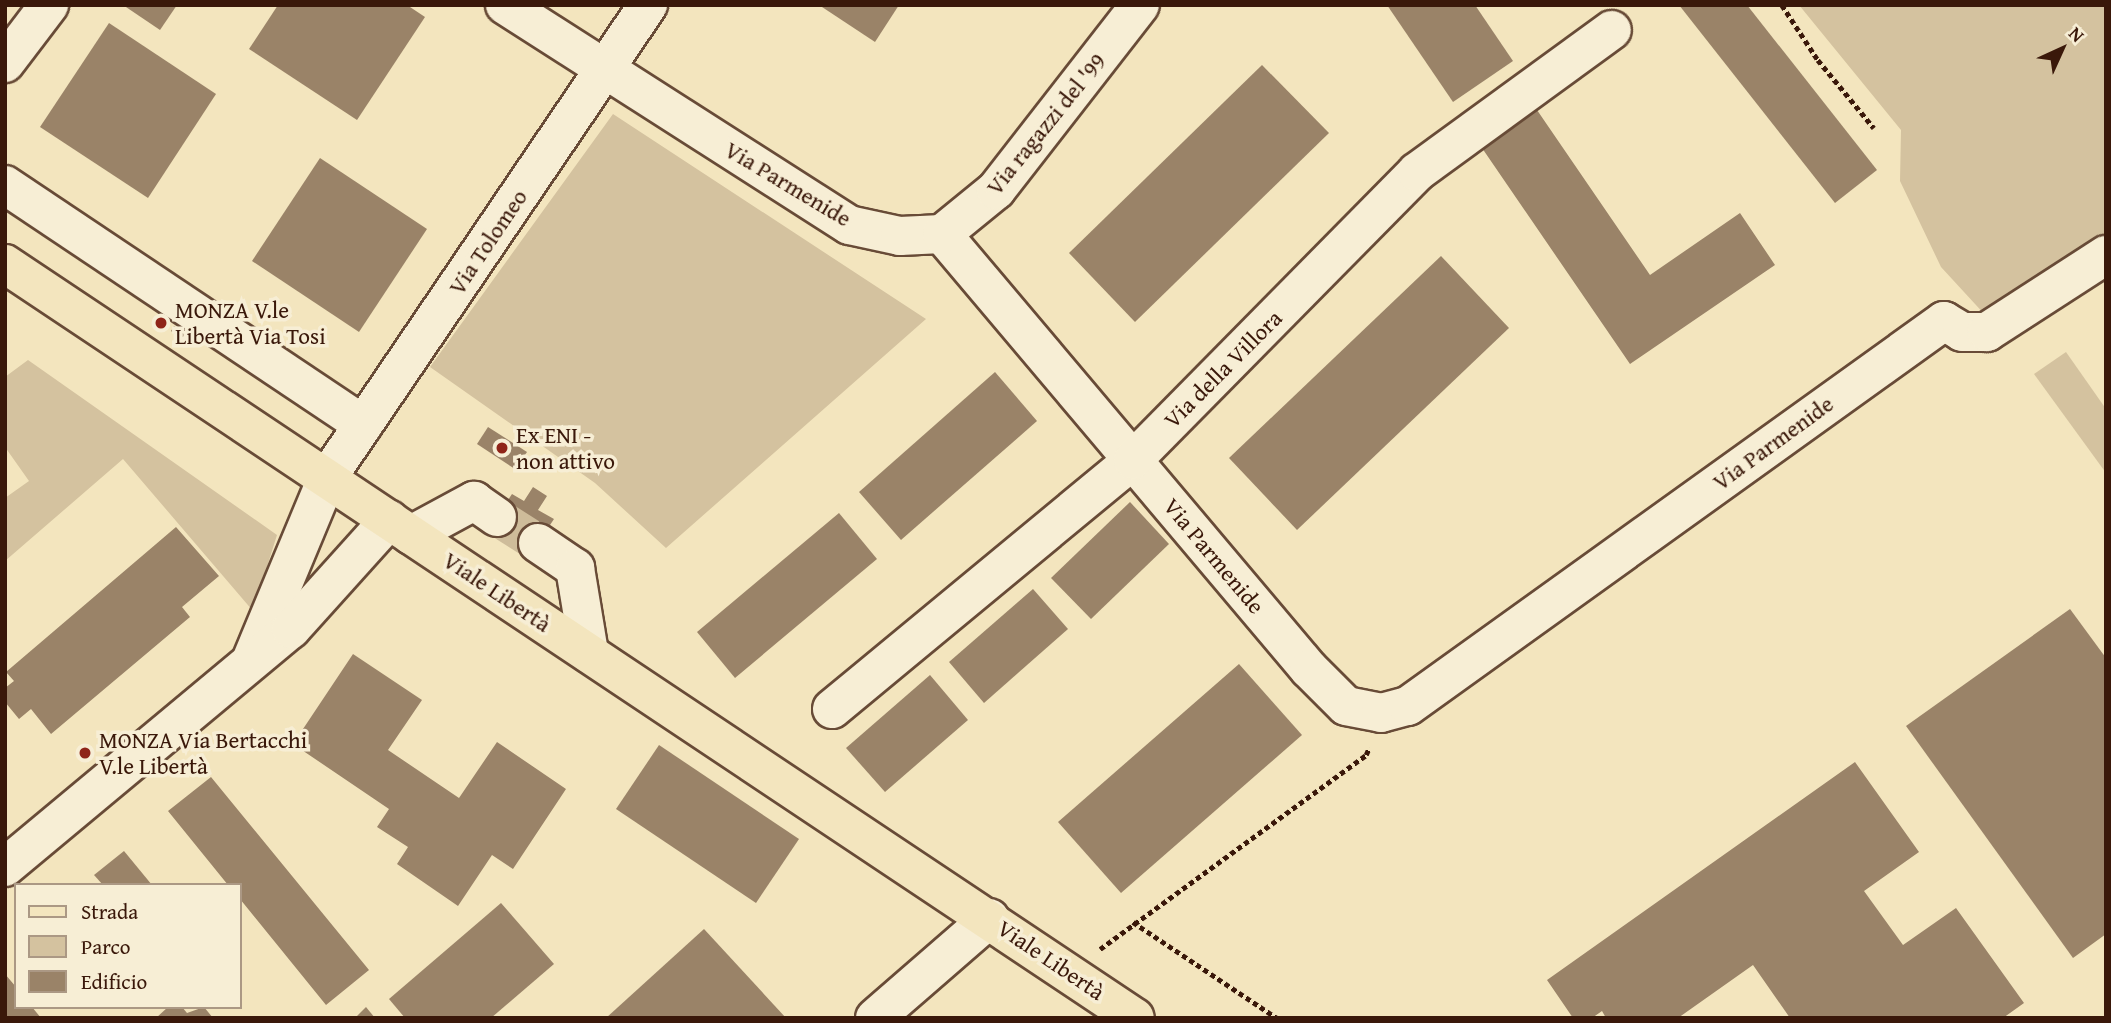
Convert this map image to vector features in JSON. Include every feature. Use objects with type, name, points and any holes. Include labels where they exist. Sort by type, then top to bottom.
[{"type":"main road","name":"Viale Libertà","points":[[5,264],[1124,1009],[1150,1018]]},
{"type":"street","points":[[5,63],[49,5]]},
{"type":"street","name":"Via Parmenide","points":[[505,5],[849,225],[900,236],[942,234],[1309,669],[1346,706],[1381,713],[1408,706],[1944,321],[1962,332],[1987,332],[2106,256]]},
{"type":"street","name":"Via Tolomeo","points":[[253,656],[327,478],[648,5]]},
{"type":"street","name":"Via ragazzi del '99","points":[[942,234],[996,190],[1140,5]]},
{"type":"street","name":"Via della Villora","points":[[832,709],[1133,460],[1417,172],[1612,30]]},
{"type":"street","points":[[5,185],[363,425]]},
{"type":"street","points":[[5,867],[319,603],[400,528],[474,501],[497,517]]},
{"type":"street","points":[[538,543],[575,568],[589,653]]},
{"type":"street","name":"Viale Libertà","points":[[876,1018],[989,918]]},
{"type":"path","points":[[1782,5],[1818,60],[1874,128]]},
{"type":"path","points":[[1080,979],[1106,941],[1366,755],[1381,713]]},
{"type":"path","points":[[1133,922],[1277,1018]]},
{"type":"green space","points":[[1799,5],[2106,5],[2106,240],[1987,317],[1941,267],[1900,181],[1901,130]]},
{"type":"green space","points":[[613,114],[926,319],[666,548],[595,483],[430,367]]},
{"type":"green space","points":[[2066,352],[2106,409],[2106,473],[2034,374]]},
{"type":"green space","points":[[28,360],[277,535],[253,611],[123,459],[5,561],[5,498],[29,481],[5,447],[5,377]]},
{"type":"building","points":[[123,5],[177,5],[160,30]]},
{"type":"building","points":[[278,5],[407,5],[425,17],[357,120],[249,49]]},
{"type":"building","points":[[819,5],[899,5],[875,42]]},
{"type":"building","points":[[1387,5],[1475,5],[1513,61],[1453,102]]},
{"type":"building","points":[[1679,5],[1747,5],[1877,170],[1835,203]]},
{"type":"building","points":[[109,23],[216,94],[148,198],[40,127]]},
{"type":"building","points":[[1262,65],[1329,133],[1135,322],[1069,253]]},
{"type":"building","points":[[1537,110],[1650,275],[1740,213],[1775,265],[1630,364],[1482,148]]},
{"type":"building","points":[[320,158],[427,229],[359,332],[252,261]]},
{"type":"building","points":[[1441,256],[1509,328],[1297,530],[1229,458]]},
{"type":"building","points":[[174,326],[186,334],[183,340],[171,331]]},
{"type":"building","points":[[995,372],[1037,421],[901,540],[859,492]]},
{"type":"building","name":"Ex ENI - non attivo","points":[[488,427],[527,452],[515,469],[477,444]]},
{"type":"building","points":[[533,487],[547,496],[538,510],[554,519],[528,558],[487,532],[512,494],[524,501]]},
{"type":"building","points":[[1130,502],[1169,544],[1091,619],[1051,578]]},
{"type":"building","points":[[839,513],[877,559],[735,678],[697,632]]},
{"type":"building","points":[[176,527],[219,576],[182,607],[190,617],[51,734],[31,709],[19,719],[5,702],[5,688],[14,681],[6,672]]},
{"type":"building","points":[[1033,589],[1068,629],[984,703],[949,662]]},
{"type":"building","points":[[2070,609],[2106,658],[2106,934],[2073,958],[1906,726]]},
{"type":"building","points":[[353,654],[422,700],[388,750],[459,798],[497,742],[566,789],[513,869],[492,855],[458,906],[397,864],[408,847],[377,827],[389,809],[293,744]]},
{"type":"building","points":[[1239,664],[1302,735],[1121,893],[1058,822]]},
{"type":"building","points":[[930,675],[968,720],[885,792],[846,748]]},
{"type":"building","points":[[659,745],[799,839],[756,903],[616,809]]},
{"type":"building","points":[[1855,762],[1919,852],[1864,891],[1903,945],[1956,908],[2024,1003],[2003,1018],[1790,1018],[1753,965],[1678,1018],[1606,1018],[1602,1011],[1592,1018],[1573,1018],[1547,980]]},
{"type":"building","points":[[211,777],[369,970],[326,1005],[242,901],[242,883],[226,883],[168,811]]},
{"type":"building","points":[[124,851],[150,883],[101,883],[94,875]]},
{"type":"building","points":[[501,903],[554,964],[491,1018],[405,1018],[389,999]]},
{"type":"building","points":[[704,929],[786,1018],[606,1018]]},
{"type":"building","points":[[5,974],[14,985],[14,1009],[34,1009],[41,1018],[5,1018]]},
{"type":"building","points":[[366,1007],[375,1018],[355,1018]]},
{"type":"building","points":[[166,1009],[184,1009],[187,1013],[206,1009],[213,1018],[156,1018]]},
{"type":"tunnel","points":[[497,517],[538,543]]},
{"type":"place","name":"MONZA V.le Libertà Via Tosi","points":[[161,323]]},
{"type":"place","name":"Ex ENI - non attivo","points":[[502,448]]},
{"type":"place","name":"MONZA Via Bertacchi V.le Libertà","points":[[85,753]]}]
